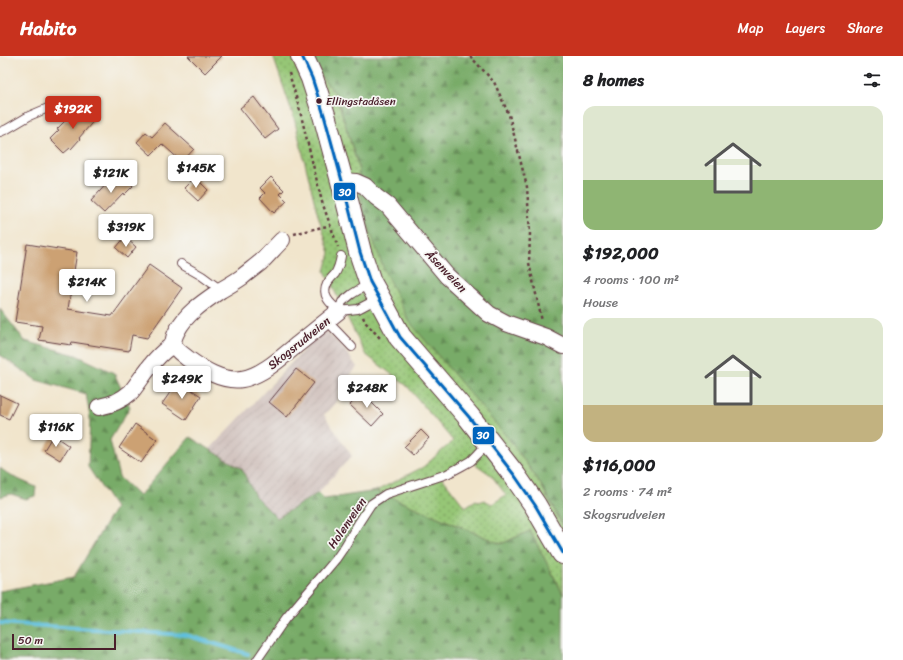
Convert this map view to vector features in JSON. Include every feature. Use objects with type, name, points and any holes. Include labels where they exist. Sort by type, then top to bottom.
[{"type":"main road","points":[[302,56],[312,78],[342,181],[360,252],[374,290],[400,337],[469,417],[515,476],[535,505],[563,553]]},
{"type":"street","name":"Åsenveien","points":[[342,181],[356,182],[365,186],[388,206],[447,276],[489,314],[506,323],[546,337],[563,346]]},
{"type":"street","points":[[99,407],[118,402],[127,396],[159,355],[173,345],[173,339],[177,329],[186,318],[196,308],[261,262],[282,240]]},
{"type":"street","name":"Skogsrudveien","points":[[173,345],[196,365],[215,375],[229,379],[243,379],[260,373],[277,362],[332,316]]},
{"type":"lane","points":[[0,132],[36,112],[55,105]]},
{"type":"lane","points":[[341,256],[338,267],[326,285],[324,292],[331,304],[332,316],[352,347]]},
{"type":"lane","points":[[180,264],[202,276],[221,290]]},
{"type":"lane","name":"Skogsrudveien","points":[[332,316],[342,302],[352,294],[374,290]]},
{"type":"lane","name":"Skogsrudveien","points":[[332,316],[358,309],[374,290]]},
{"type":"lane","name":"Holenveien","points":[[257,660],[286,618],[336,559],[371,504],[386,494],[446,474],[462,466],[471,461],[489,442]]},
{"type":"path","points":[[470,56],[494,82],[508,115],[527,187],[530,232],[529,263],[546,337]]},
{"type":"path","points":[[289,73],[320,196],[341,256]]},
{"type":"path","points":[[282,240],[297,233],[330,226]]},
{"type":"shaded area","points":[[323,329],[341,345],[357,367],[339,390],[338,400],[324,415],[352,456],[318,493],[277,518],[255,496],[242,469],[210,449]]},
{"type":"green space","points":[[273,56],[310,56],[318,73],[336,94],[358,166],[363,211],[512,443],[540,483],[563,526],[563,594],[530,531],[501,544],[376,491],[423,467],[453,441],[407,386],[365,354],[325,271],[330,253],[317,212],[294,118]],"holes":[[[471,461],[491,475],[506,495],[492,504],[484,500],[480,502],[476,500],[465,507],[441,476]]]},
{"type":"green space","points":[[310,56],[563,56],[563,526],[540,483],[512,443],[409,321],[384,270],[363,211],[358,166],[336,94],[318,73]]},
{"type":"green space","points":[[0,309],[25,341],[76,355],[114,373],[130,407],[110,440],[119,477],[139,496],[190,437],[242,469],[255,496],[277,518],[318,493],[324,499],[376,491],[501,544],[530,531],[563,594],[563,660],[0,660],[0,591],[74,577],[115,508],[88,467],[90,418],[86,394],[36,380],[0,355]]},
{"type":"green space","points":[[0,468],[11,476],[36,487],[35,496],[26,499],[11,494],[0,497]]},
{"type":"building","points":[[188,56],[222,56],[205,73]]},
{"type":"building","points":[[254,97],[278,129],[265,139],[240,108]]},
{"type":"building","points":[[85,108],[96,118],[71,149],[70,148],[64,153],[50,139],[59,130],[57,129],[76,111],[79,114]]},
{"type":"building","points":[[165,123],[194,149],[182,162],[162,144],[151,155],[137,142],[146,132],[152,137]]},
{"type":"building","points":[[124,177],[133,186],[124,195],[123,193],[104,213],[91,201],[110,180],[116,185]]},
{"type":"building","points":[[195,177],[208,190],[198,201],[184,188]]},
{"type":"building","points":[[271,177],[284,190],[280,194],[287,201],[274,213],[260,198],[265,193],[260,188]]},
{"type":"building","points":[[125,237],[136,247],[127,258],[116,248]]},
{"type":"building","points":[[27,244],[77,252],[68,309],[112,316],[149,265],[182,288],[147,338],[132,335],[129,351],[72,342],[71,345],[39,340],[42,326],[15,322]]},
{"type":"building","points":[[296,369],[314,383],[287,417],[269,402]]},
{"type":"building","points":[[178,381],[201,396],[186,420],[162,404]]},
{"type":"building","points":[[362,393],[383,414],[372,426],[350,405]]},
{"type":"building","points":[[0,395],[17,403],[9,419],[0,415]]},
{"type":"building","points":[[135,424],[157,440],[141,463],[119,448]]},
{"type":"building","points":[[421,430],[429,438],[413,455],[404,447]]},
{"type":"building","points":[[53,435],[69,446],[60,460],[44,450]]},
{"type":"waterway","points":[[0,623],[186,635],[248,654]]},
{"type":"transit line","name":"30","points":[[302,56],[312,78],[324,115],[360,252],[370,282],[400,337],[469,417],[515,476],[535,505],[563,553]]},
{"type":"place","name":"Ellingstadåsen","points":[[319,101]]}]
